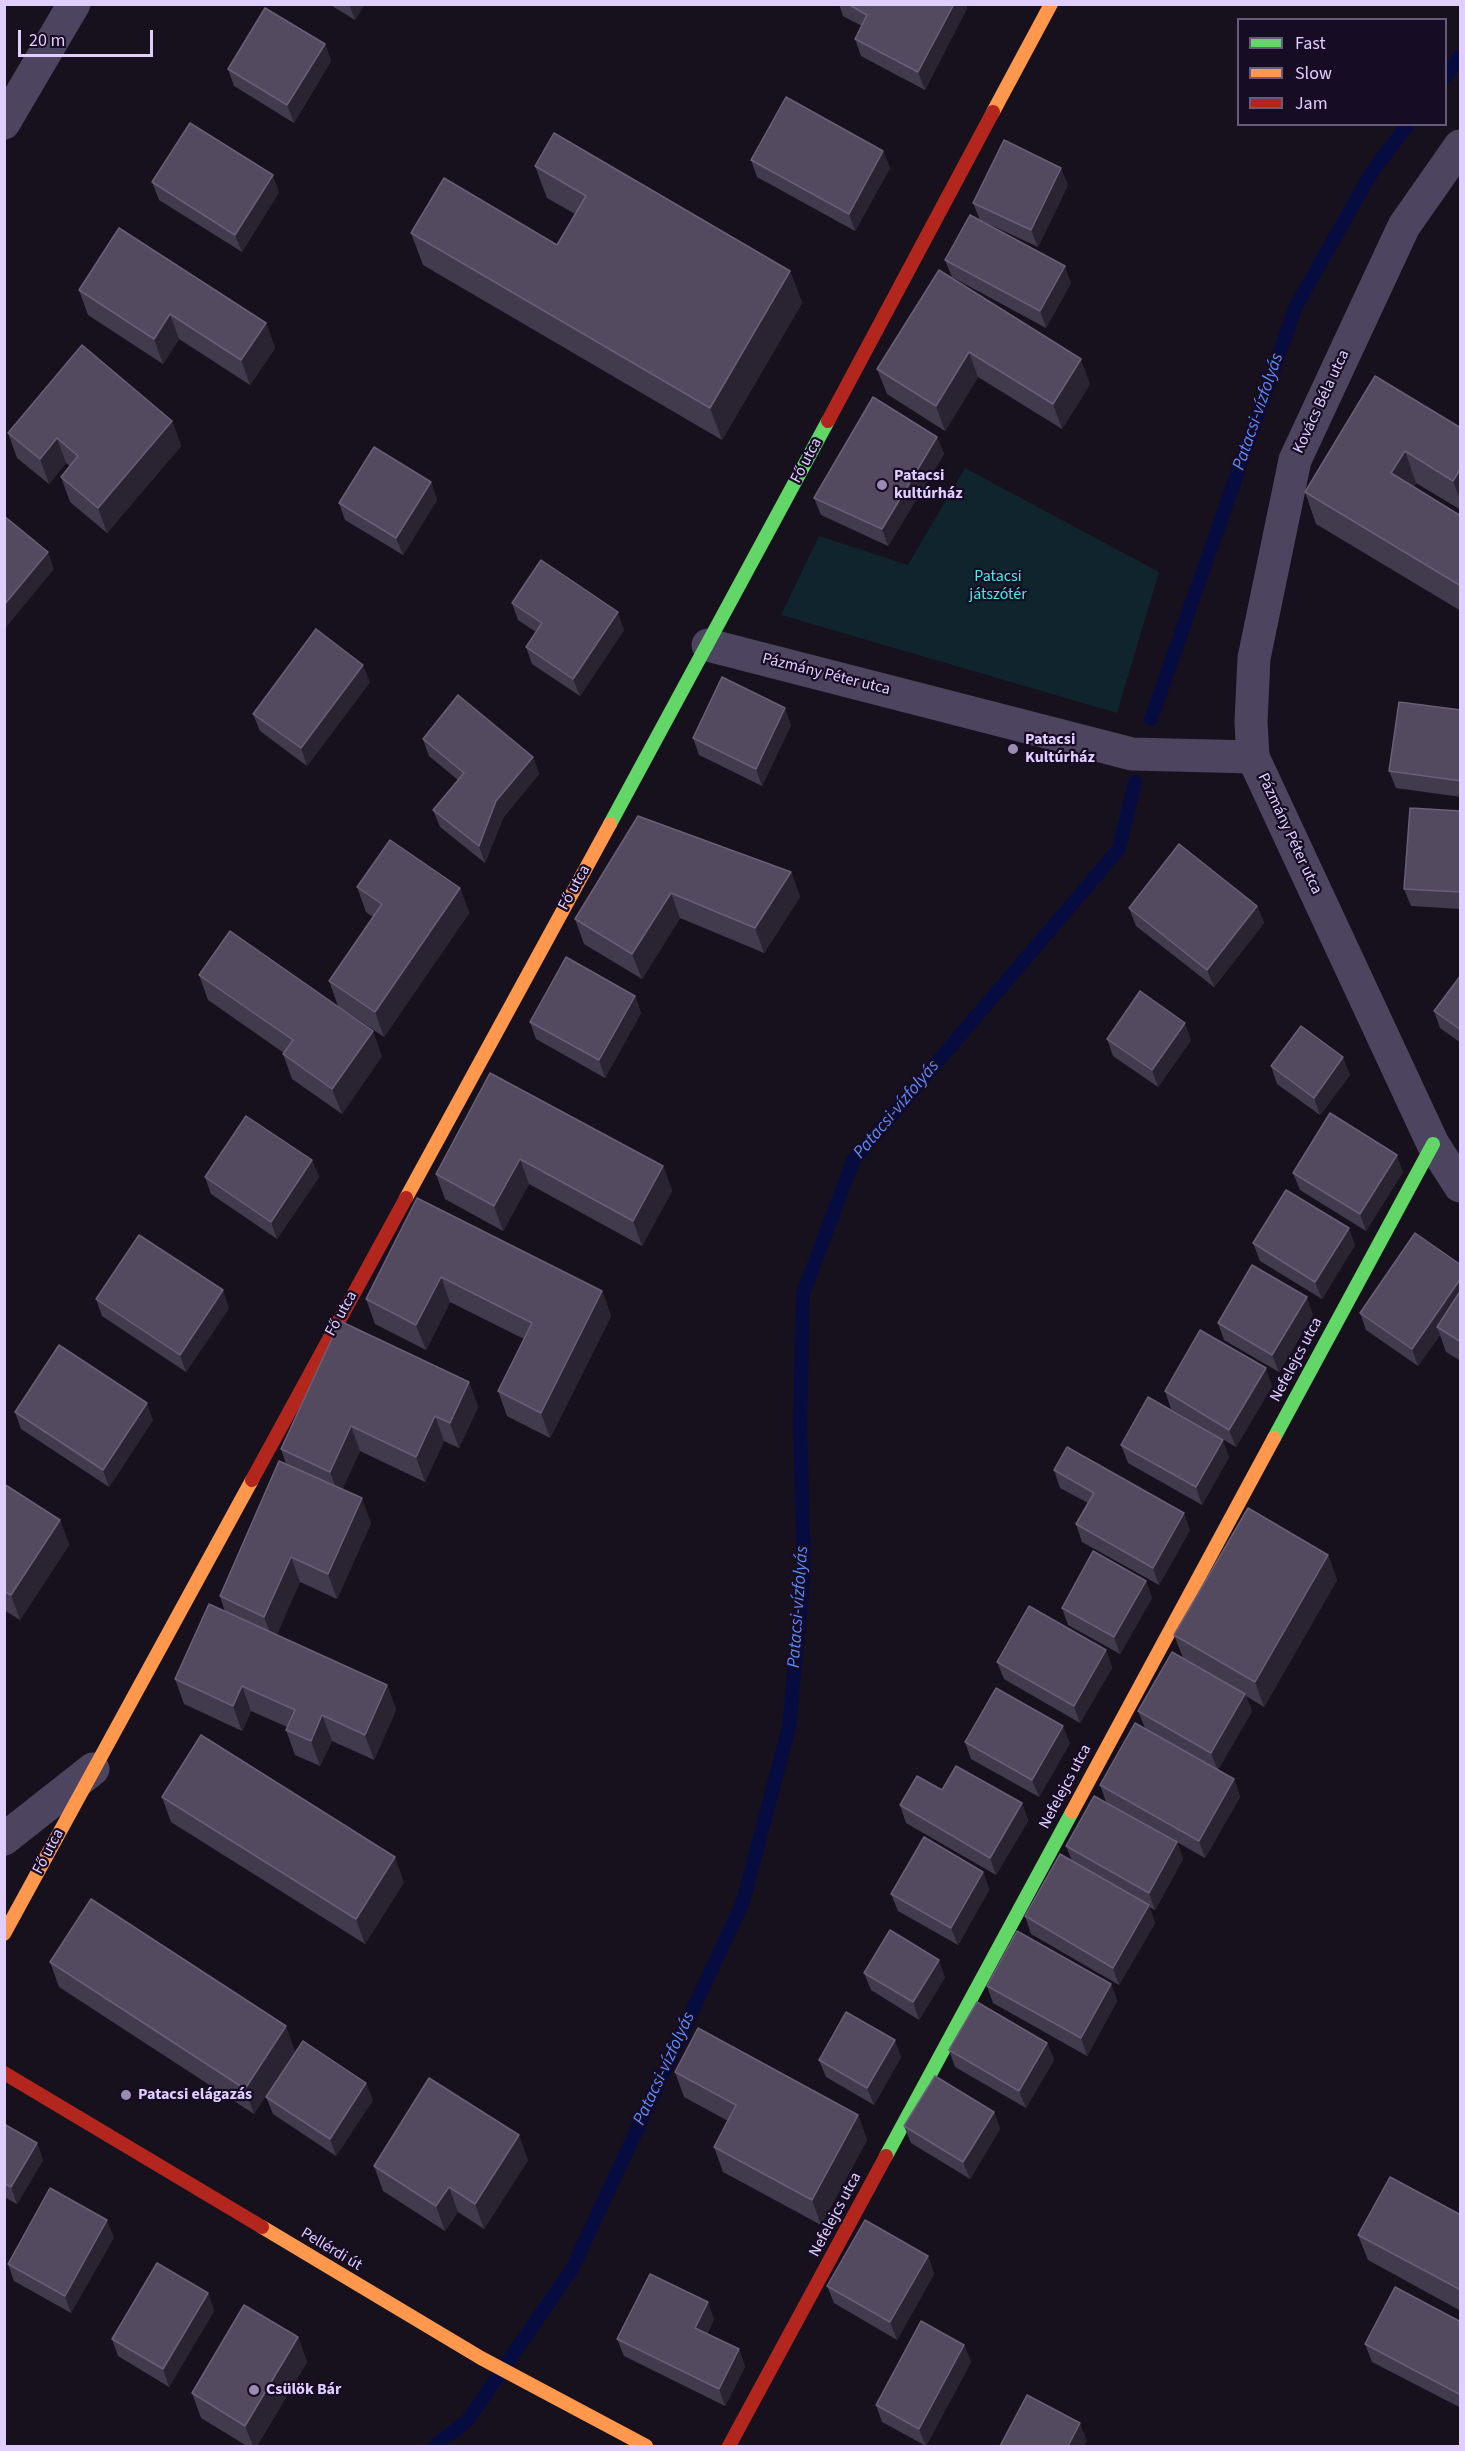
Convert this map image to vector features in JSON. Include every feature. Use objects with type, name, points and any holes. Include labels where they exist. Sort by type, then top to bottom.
[{"type":"street","points":[[4,123],[74,4]]},
{"type":"street","name":"Fő utca","points":[[4,1934],[708,645],[1051,4]]},
{"type":"street","name":"Kovács Béla utca","points":[[1253,757],[1251,722],[1254,658],[1295,460],[1404,226],[1461,146]]},
{"type":"street","name":"Pázmány Péter utca","points":[[708,645],[1132,754],[1253,757],[1432,1144],[1461,1186]]},
{"type":"street","name":"Nefelejcs utca","points":[[729,2446],[1432,1144]]},
{"type":"street","name":"Fő utca","points":[[4,1839],[93,1769]]},
{"type":"street","name":"Pellérdi út","points":[[4,2073],[517,2379],[646,2446]]},
{"type":"green space","name":"Patacsi játszótér","points":[[965,468],[1159,572],[1117,713],[781,615],[819,536],[908,565]]},
{"type":"building","points":[[848,4],[954,4],[918,72],[855,39],[867,15]]},
{"type":"building","points":[[265,8],[325,44],[287,105],[228,69]]},
{"type":"building","points":[[786,97],[883,151],[849,214],[751,160]]},
{"type":"building","points":[[190,123],[273,175],[235,235],[152,182]]},
{"type":"building","points":[[554,133],[790,271],[710,408],[411,233],[444,178],[557,245],[586,196],[535,166]]},
{"type":"building","points":[[1004,140],[1061,168],[1031,230],[973,203]]},
{"type":"building","points":[[970,215],[1065,266],[1040,311],[945,260]]},
{"type":"building","points":[[119,228],[266,323],[241,360],[170,314],[154,339],[79,290]]},
{"type":"building","points":[[939,270],[1081,359],[1053,404],[969,352],[936,406],[877,369]]},
{"type":"building","points":[[82,345],[172,421],[98,508],[61,477],[78,456],[57,438],[40,459],[8,433]]},
{"type":"building","points":[[1375,376],[1461,428],[1461,468],[1453,481],[1405,451],[1391,473],[1461,516],[1461,586],[1305,492]]},
{"type":"building","name":"Patacsi kultúrház","points":[[873,397],[937,437],[882,529],[814,498]]},
{"type":"building","points":[[374,447],[431,482],[396,538],[339,503]]},
{"type":"building","points":[[4,516],[48,552],[4,605]]},
{"type":"building","points":[[541,560],[618,612],[573,679],[526,647],[542,623],[512,603]]},
{"type":"building","points":[[316,629],[363,665],[301,748],[253,714]]},
{"type":"building","points":[[722,677],[785,708],[756,769],[693,738]]},
{"type":"building","points":[[458,695],[533,757],[496,801],[479,846],[433,810],[464,773],[423,739]]},
{"type":"building","points":[[1399,702],[1461,710],[1461,781],[1389,771]]},
{"type":"building","points":[[1410,808],[1461,811],[1461,892],[1404,889]]},
{"type":"building","points":[[638,816],[791,872],[755,928],[671,893],[632,954],[575,919]]},
{"type":"building","points":[[390,840],[460,888],[375,1012],[329,981],[382,904],[357,887]]},
{"type":"building","points":[[1179,844],[1257,906],[1207,970],[1129,908]]},
{"type":"building","points":[[230,931],[373,1031],[332,1089],[283,1054],[293,1040],[199,975]]},
{"type":"building","points":[[566,957],[635,996],[599,1060],[530,1022]]},
{"type":"building","points":[[1461,975],[1461,1030],[1434,1011]]},
{"type":"building","points":[[1140,991],[1185,1023],[1152,1070],[1107,1039]]},
{"type":"building","points":[[1301,1026],[1343,1057],[1314,1098],[1271,1066]]},
{"type":"building","points":[[490,1073],[663,1166],[633,1221],[520,1159],[494,1206],[436,1174]]},
{"type":"building","points":[[1330,1113],[1397,1155],[1360,1214],[1293,1173]]},
{"type":"building","points":[[246,1116],[312,1160],[271,1222],[205,1177]]},
{"type":"building","points":[[1286,1190],[1349,1228],[1315,1282],[1253,1243]]},
{"type":"building","points":[[417,1198],[602,1291],[541,1413],[498,1391],[532,1323],[441,1277],[416,1325],[366,1299]]},
{"type":"building","points":[[1415,1233],[1461,1265],[1461,1278],[1412,1349],[1360,1313]]},
{"type":"building","points":[[139,1235],[223,1290],[180,1355],[96,1299]]},
{"type":"building","points":[[1252,1265],[1307,1297],[1272,1355],[1218,1323]]},
{"type":"building","points":[[1461,1290],[1461,1342],[1437,1327]]},
{"type":"building","points":[[340,1321],[469,1382],[450,1423],[435,1416],[416,1457],[351,1426],[330,1472],[281,1449]]},
{"type":"building","points":[[1200,1330],[1266,1368],[1229,1430],[1165,1391]]},
{"type":"building","points":[[59,1345],[147,1403],[103,1470],[15,1412]]},
{"type":"building","points":[[1148,1397],[1223,1440],[1196,1487],[1121,1445]]},
{"type":"building","points":[[1067,1447],[1184,1513],[1153,1568],[1076,1524],[1094,1493],[1054,1470]]},
{"type":"building","points":[[279,1461],[362,1498],[328,1574],[291,1557],[264,1617],[220,1596]]},
{"type":"building","points":[[4,1484],[60,1520],[11,1595],[4,1591]]},
{"type":"building","points":[[1248,1508],[1328,1555],[1255,1682],[1174,1635]]},
{"type":"building","points":[[1093,1551],[1146,1581],[1114,1637],[1062,1608]]},
{"type":"building","points":[[209,1604],[387,1685],[365,1735],[322,1715],[311,1741],[286,1730],[295,1710],[242,1686],[233,1706],[175,1679]]},
{"type":"building","points":[[1029,1606],[1106,1650],[1074,1706],[997,1662]]},
{"type":"building","points":[[1172,1652],[1245,1694],[1211,1753],[1138,1711]]},
{"type":"building","points":[[996,1688],[1063,1726],[1032,1780],[965,1742]]},
{"type":"building","points":[[1135,1723],[1234,1779],[1199,1841],[1100,1785]]},
{"type":"building","points":[[201,1735],[395,1857],[356,1919],[162,1797]]},
{"type":"building","points":[[956,1766],[1022,1803],[990,1858],[900,1805],[917,1776],[942,1790]]},
{"type":"building","points":[[1094,1796],[1177,1842],[1149,1893],[1066,1846]]},
{"type":"building","points":[[924,1837],[983,1872],[951,1928],[891,1894]]},
{"type":"building","points":[[1060,1854],[1149,1905],[1113,1968],[1025,1916]]},
{"type":"building","points":[[91,1899],[286,2026],[245,2089],[50,1962]]},
{"type":"building","points":[[890,1930],[939,1960],[913,2002],[864,1973]]},
{"type":"building","points":[[1017,1931],[1111,1984],[1081,2038],[987,1986]]},
{"type":"building","points":[[977,2002],[1047,2043],[1019,2091],[949,2050]]},
{"type":"building","points":[[846,2012],[895,2040],[867,2088],[819,2060]]},
{"type":"building","points":[[698,2028],[858,2115],[812,2200],[714,2147],[736,2105],[675,2072]]},
{"type":"building","points":[[303,2041],[366,2083],[330,2139],[266,2097]]},
{"type":"building","points":[[935,2076],[994,2112],[963,2162],[904,2126]]},
{"type":"building","points":[[429,2078],[519,2135],[475,2204],[449,2187],[436,2206],[374,2166]]},
{"type":"building","points":[[4,2124],[37,2143],[11,2187],[4,2183]]},
{"type":"building","points":[[1390,2177],[1461,2215],[1461,2290],[1358,2235]]},
{"type":"building","points":[[50,2188],[107,2220],[65,2296],[8,2264]]},
{"type":"building","points":[[865,2220],[928,2256],[890,2322],[827,2286]]},
{"type":"building","points":[[157,2263],[208,2293],[163,2369],[112,2339]]},
{"type":"building","points":[[650,2274],[708,2302],[695,2328],[739,2349],[719,2389],[617,2339]]},
{"type":"building","points":[[1395,2287],[1461,2322],[1461,2395],[1365,2344]]},
{"type":"building","points":[[244,2305],[298,2337],[245,2426],[192,2393]]},
{"type":"building","points":[[921,2321],[964,2345],[919,2429],[876,2405]]},
{"type":"building","points":[[1027,2395],[1080,2423],[1068,2446],[1000,2446]]},
{"type":"waterway","name":"Patacsi-vízfolyás","points":[[1447,75],[1460,56]]},
{"type":"waterway","name":"Patacsi-vízfolyás","points":[[1151,719],[1296,306],[1372,172],[1406,126]]},
{"type":"waterway","name":"Patacsi-vízfolyás","points":[[434,2446],[467,2421],[572,2269],[743,1902],[789,1727],[804,1571],[800,1425],[803,1294],[853,1161],[1119,849],[1135,782]]},
{"type":"traffic: fast","points":[[610,824],[828,421]]},
{"type":"traffic: fast","points":[[1274,1438],[1433,1144]]},
{"type":"traffic: fast","points":[[886,2156],[1072,1812]]},
{"type":"traffic: slow","points":[[993,112],[1051,4]]},
{"type":"traffic: slow","points":[[406,1198],[610,824]]},
{"type":"traffic: slow","points":[[1072,1812],[1274,1438]]},
{"type":"traffic: slow","points":[[4,1934],[252,1480]]},
{"type":"traffic: slow","points":[[262,2227],[481,2358],[646,2446]]},
{"type":"traffic: jam","points":[[828,421],[993,112]]},
{"type":"traffic: jam","points":[[252,1480],[406,1198]]},
{"type":"traffic: jam","points":[[4,2073],[262,2227]]},
{"type":"traffic: jam","points":[[729,2446],[886,2156]]},
{"type":"place","name":"Patacsi kultúrház","points":[[882,485]]},
{"type":"place","name":"Patacsi Kultúrház","points":[[1013,749]]},
{"type":"place","name":"Patacsi elágazás","points":[[126,2095]]},
{"type":"place","name":"Csülök Bár","points":[[254,2390]]}]
